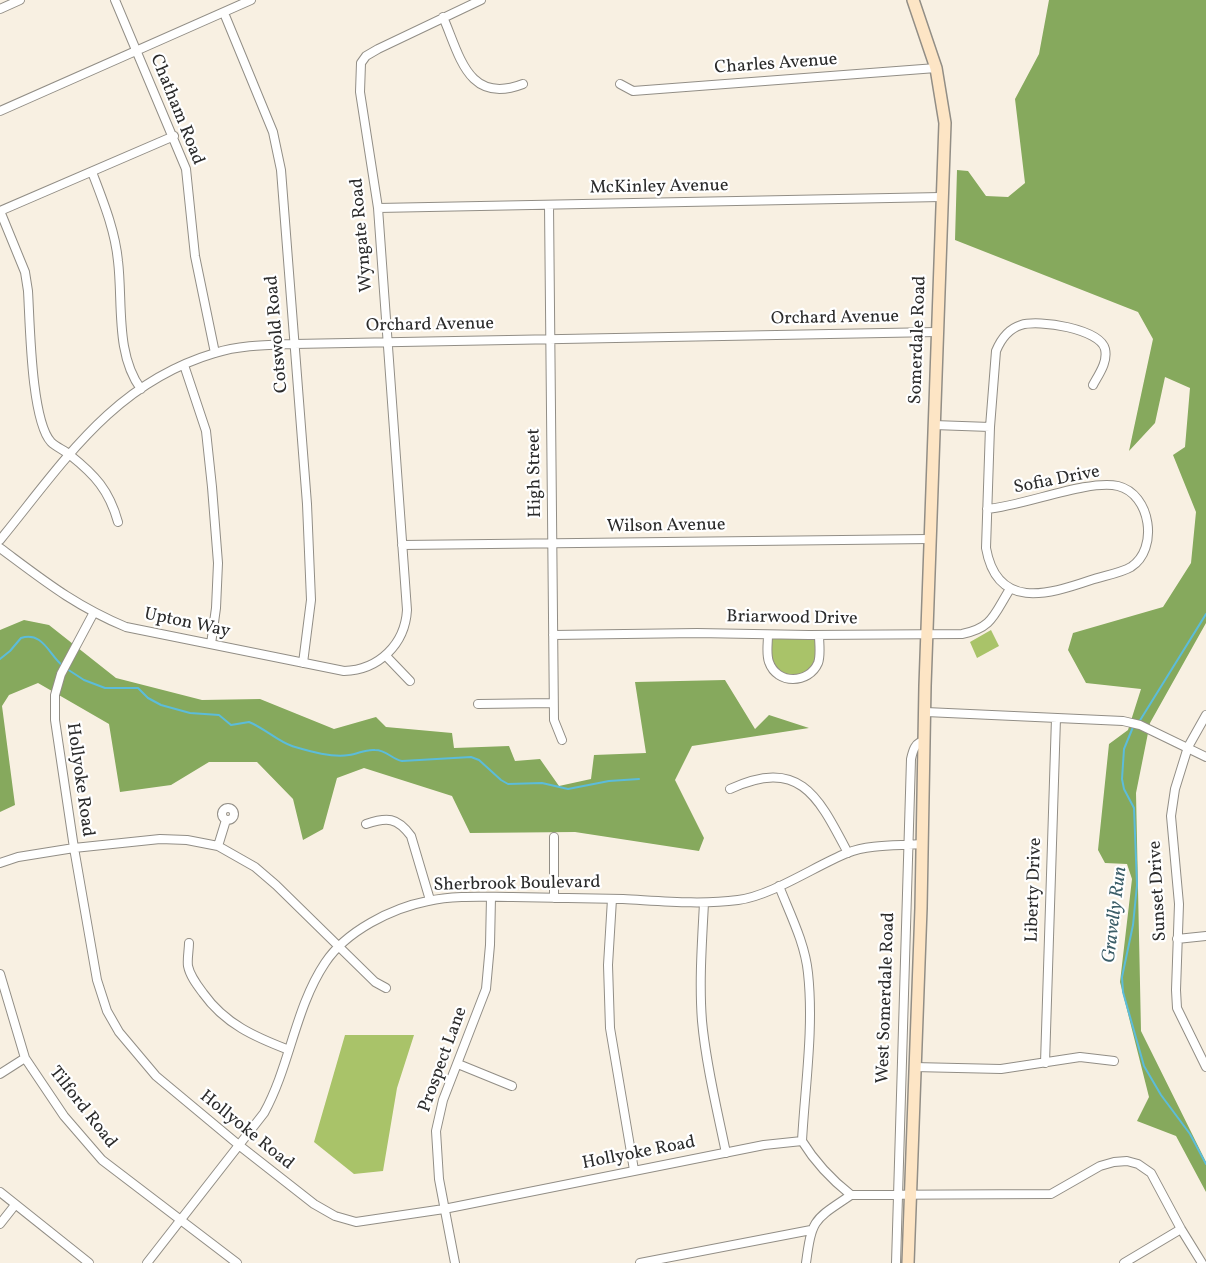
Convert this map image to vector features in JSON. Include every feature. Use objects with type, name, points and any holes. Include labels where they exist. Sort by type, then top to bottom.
[{"type":"main road","name":"Somerdale Road","points":[[913,0],[936,68],[945,122],[925,686]]},
{"type":"main road","name":"West Somerdale Road","points":[[908,1263],[912,1195],[916,845],[925,740],[925,686]]},
{"type":"street","points":[[0,9],[20,0]]},
{"type":"street","name":"Chatham Road","points":[[115,0],[174,136],[186,169],[196,264],[215,353]]},
{"type":"street","points":[[0,111],[251,0]]},
{"type":"street","name":"Wyngate Road","points":[[386,656],[400,637],[406,621],[378,208],[360,92],[361,63],[366,56],[378,49],[481,0]]},
{"type":"street","name":"Cotswold Road","points":[[224,13],[273,132],[280,170],[307,504],[311,600],[303,663]]},
{"type":"street","points":[[443,17],[467,71],[475,81],[484,88],[493,90],[512,88],[523,84]]},
{"type":"street","name":"Charles Avenue","points":[[620,84],[632,91],[936,68]]},
{"type":"street","points":[[118,522],[111,500],[102,486],[70,455],[51,442],[44,430],[38,407],[26,282],[0,211],[174,136]]},
{"type":"street","points":[[92,172],[112,229],[118,261],[124,341],[131,375],[141,389]]},
{"type":"street","name":"McKinley Avenue","points":[[378,208],[941,197]]},
{"type":"street","name":"High Street","points":[[549,205],[554,720],[562,740]]},
{"type":"street","name":"Sofia Drive","points":[[987,509],[1002,508],[1088,487],[1108,485],[1128,490],[1140,501],[1146,514],[1148,540],[1142,556],[1131,567],[1056,590],[1023,593],[1010,589],[995,575],[989,564],[986,548],[987,509],[990,427],[996,352],[1000,340],[1009,332],[1026,324],[1046,322],[1089,334],[1100,341],[1105,348],[1106,358],[1094,385]]},
{"type":"street","name":"Orchard Avenue","points":[[0,540],[88,432],[108,413],[155,378],[215,353],[255,346],[294,344],[937,332]]},
{"type":"street","points":[[184,365],[206,431],[212,488],[218,563],[216,608],[211,644]]},
{"type":"street","points":[[934,425],[990,427]]},
{"type":"street","name":"Wilson Avenue","points":[[402,545],[930,539]]},
{"type":"street","name":"Upton Way","points":[[0,548],[65,597],[94,614],[126,627],[303,663],[354,670],[367,667],[386,656]]},
{"type":"street","name":"Briarwood Drive","points":[[553,636],[697,633],[768,635],[962,634],[978,631],[988,624],[1010,589]]},
{"type":"street","name":"Hollyoke Road","points":[[94,614],[61,674],[55,695],[55,720],[74,848],[97,980],[106,1011],[119,1032],[156,1076],[240,1146],[314,1204],[335,1216],[356,1222],[444,1209],[634,1170],[802,1141]]},
{"type":"street","points":[[768,635],[767,652],[772,668],[780,676],[793,679],[807,676],[818,662],[819,635]]},
{"type":"street","points":[[386,656],[410,681]]},
{"type":"street","points":[[478,704],[554,703]]},
{"type":"street","points":[[926,712],[1123,721],[1140,725],[1206,757]]},
{"type":"street","name":"Sunset Drive","points":[[1206,715],[1188,747],[1175,789],[1171,816],[1179,904],[1177,1008],[1206,1067]]},
{"type":"street","name":"Liberty Drive","points":[[1045,1063],[1056,718]]},
{"type":"street","points":[[730,789],[751,779],[770,776],[788,778],[802,785],[832,822],[848,853]]},
{"type":"street","points":[[218,846],[226,820]]},
{"type":"street","points":[[366,824],[378,820],[396,821],[406,829],[411,836],[430,900]]},
{"type":"street","points":[[554,837],[554,898]]},
{"type":"street","points":[[0,863],[18,857],[74,848],[160,839],[187,840],[218,846],[255,867],[375,982],[386,988]]},
{"type":"street","name":"Sherbrook Boulevard","points":[[147,1263],[179,1220],[240,1146],[274,1094],[308,995],[325,963],[338,947],[371,924],[406,906],[430,900],[491,897],[704,903],[740,900],[779,886],[848,853],[869,848],[916,845]]},
{"type":"street","name":"West Somerdale Road","points":[[896,1263],[916,845]]},
{"type":"street","points":[[779,886],[803,948],[808,972],[810,1021],[802,1141],[810,1155],[836,1183],[851,1195]]},
{"type":"street","name":"Prospect Lane","points":[[455,1263],[444,1209],[436,1131],[442,1100],[458,1064],[486,989],[490,945],[491,897]]},
{"type":"street","points":[[612,899],[608,965],[610,1028],[634,1170]]},
{"type":"street","points":[[704,903],[701,965],[702,1021],[710,1076],[726,1153]]},
{"type":"street","points":[[1177,939],[1206,936]]},
{"type":"street","points":[[189,943],[188,966],[194,981],[210,1004],[227,1021],[250,1035],[289,1050]]},
{"type":"street","name":"Tilford Road","points":[[0,974],[25,1058],[64,1116],[102,1160],[237,1263]]},
{"type":"street","points":[[0,1074],[25,1058]]},
{"type":"street","points":[[914,1067],[1001,1069],[1080,1058],[1114,1061]]},
{"type":"street","points":[[458,1064],[512,1086]]},
{"type":"street","points":[[806,1263],[810,1230],[816,1221],[851,1195],[1051,1194],[1100,1166],[1127,1161],[1138,1164],[1151,1173],[1181,1230],[1202,1263]]},
{"type":"street","points":[[0,1192],[89,1263]]},
{"type":"street","points":[[0,1224],[16,1205]]},
{"type":"street","points":[[640,1263],[810,1230]]},
{"type":"street","points":[[1124,1263],[1181,1230]]},
{"type":"green space","points":[[1049,0],[1206,0],[1206,623],[1150,723],[1136,793],[1141,1031],[1206,1162],[1206,1192],[1176,1136],[1137,1121],[1149,1097],[1120,982],[1132,879],[1127,864],[1105,863],[1098,850],[1109,744],[1128,730],[1141,689],[1086,683],[1068,650],[1073,633],[1163,607],[1191,563],[1196,512],[1173,455],[1185,447],[1190,388],[1165,377],[1155,423],[1129,451],[1153,339],[1138,312],[955,240],[957,170],[968,171],[986,196],[1008,197],[1025,183],[1015,99],[1039,54]]},
{"type":"green space","points":[[24,620],[49,625],[116,678],[202,700],[260,699],[334,729],[376,717],[386,727],[452,733],[454,748],[509,746],[515,761],[540,759],[559,786],[591,779],[594,755],[646,753],[635,682],[725,680],[755,729],[769,715],[809,728],[692,746],[675,780],[704,838],[699,851],[575,832],[470,833],[452,796],[364,768],[337,778],[323,829],[303,840],[293,799],[257,762],[209,762],[171,785],[120,792],[109,724],[38,683],[9,695],[2,706],[15,805],[0,812],[0,630]]},
{"type":"green space","points":[[991,630],[999,646],[977,658],[970,642]]},
{"type":"green space","points":[[768,635],[819,635],[819,655],[813,671],[793,679],[772,668]]},
{"type":"green space","points":[[345,1035],[414,1035],[397,1088],[383,1171],[354,1174],[314,1142]]},
{"type":"waterway","name":"Gravelly Run","points":[[1139,722],[1206,614]]},
{"type":"waterway","points":[[0,659],[21,638],[29,637],[35,638],[45,645],[63,666]]},
{"type":"waterway","points":[[67,669],[84,680],[105,688],[138,688],[148,698],[161,705],[190,713],[219,715],[231,725],[249,722],[287,744],[320,754],[342,756],[368,750],[379,750],[402,761],[471,757],[479,760],[508,784],[542,783],[568,789],[609,781],[639,779]]},
{"type":"waterway","name":"Gravelly Run","points":[[1133,727],[1124,749],[1122,779],[1124,789],[1134,808],[1137,885],[1133,925],[1122,977],[1123,992],[1144,1066],[1161,1095],[1190,1134],[1206,1164]]}]
